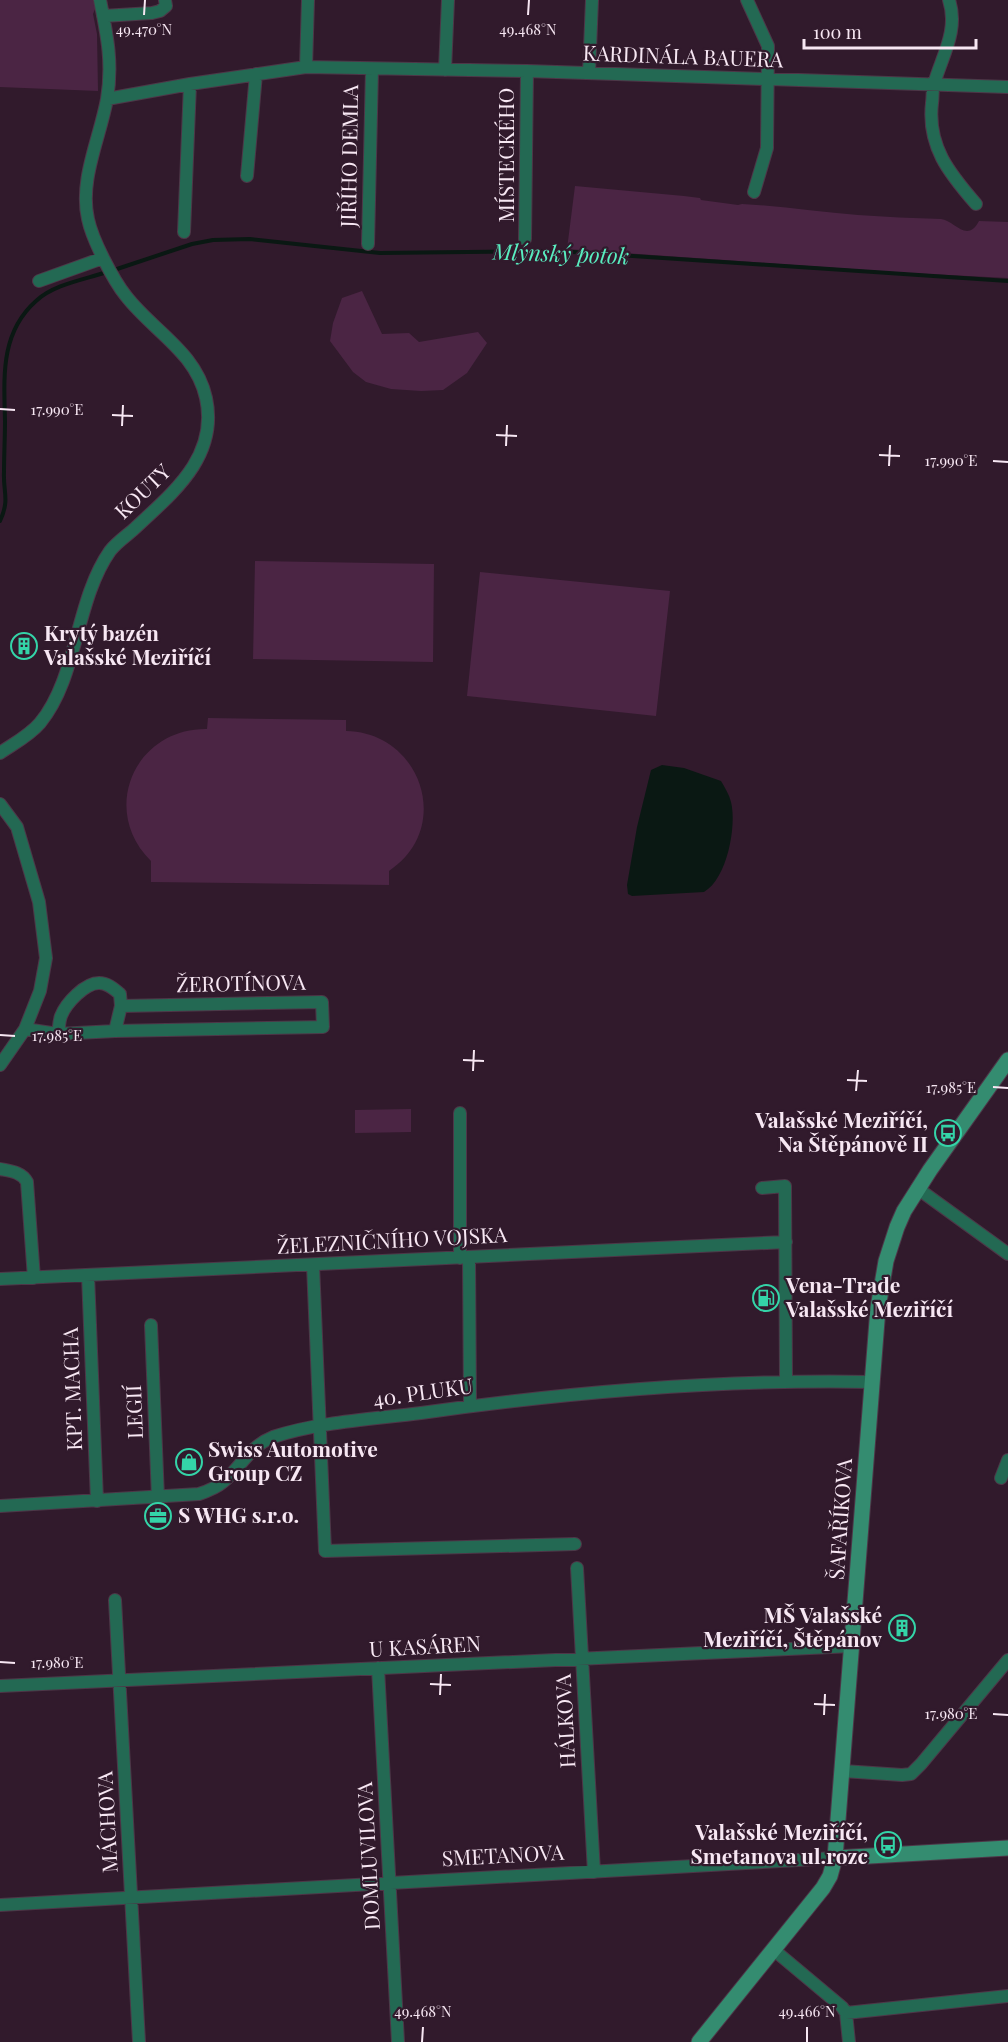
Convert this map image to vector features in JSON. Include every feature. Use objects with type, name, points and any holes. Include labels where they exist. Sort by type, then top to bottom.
[{"type":"street","name":"KOUTY","points":[[0,753],[39,724],[53,702],[92,586],[110,550],[192,472],[203,449],[208,425],[206,400],[200,379],[189,359],[126,296],[103,258],[88,220],[90,170],[107,99],[110,67],[110,48],[100,0]]},
{"type":"street","points":[[103,16],[160,11],[165,6],[165,0]]},
{"type":"street","points":[[306,68],[308,0]]},
{"type":"street","points":[[445,70],[448,0]]},
{"type":"street","points":[[589,73],[592,0]]},
{"type":"street","points":[[747,0],[768,46],[767,148],[754,192]]},
{"type":"street","points":[[949,0],[952,10],[949,46],[934,85],[930,116],[936,148],[952,176],[976,204]]},
{"type":"street","name":"KARDINÁLA BAUERA","points":[[107,99],[190,84],[306,68],[527,71],[1008,87]]},
{"type":"street","name":"JIŘÍHO DEMLA","points":[[368,244],[372,69]]},
{"type":"street","name":"MÍSTECKÉHO","points":[[525,239],[527,71]]},
{"type":"street","points":[[247,176],[256,74]]},
{"type":"street","points":[[184,232],[190,84]]},
{"type":"street","points":[[39,281],[103,258]]},
{"type":"street","points":[[0,804],[17,827],[39,902],[46,958],[40,991],[25,1029],[0,1065]]},
{"type":"street","points":[[58,1034],[61,1016],[71,1001],[89,985],[98,983],[108,985],[120,994],[121,1006],[115,1031]]},
{"type":"street","name":"ŽEROTÍNOVA","points":[[25,1029],[58,1034],[323,1027],[321,1002],[121,1006]]},
{"type":"street","name":"ŠAFAŘÍKOVA","points":[[699,2042],[823,1888],[836,1858],[878,1308],[886,1261],[897,1227],[917,1188],[1008,1060]]},
{"type":"street","points":[[460,1113],[471,1406]]},
{"type":"street","points":[[0,1169],[18,1174],[27,1182],[34,1278]]},
{"type":"street","points":[[762,1188],[785,1186],[786,1380]]},
{"type":"street","points":[[917,1188],[1008,1254]]},
{"type":"street","name":"ŽELEZNIČNÍHO VOJSKA","points":[[0,1279],[786,1242]]},
{"type":"street","points":[[313,1265],[325,1551],[575,1544]]},
{"type":"street","name":"KPT. MACHA","points":[[88,1275],[97,1501]]},
{"type":"street","name":"LEGIÍ","points":[[151,1325],[158,1497]]},
{"type":"street","name":"40. PLUKU","points":[[0,1506],[188,1496],[209,1490],[225,1480],[247,1455],[266,1441],[320,1426],[471,1406],[626,1390],[786,1380],[872,1382]]},
{"type":"street","points":[[1001,1478],[1008,1460]]},
{"type":"street","name":"HÁLKOVA","points":[[577,1568],[594,1872]]},
{"type":"street","name":"MÁCHOVA","points":[[116,1600],[139,2042]]},
{"type":"street","name":"U KASÁREN","points":[[0,1686],[852,1646]]},
{"type":"street","points":[[843,1771],[891,1775],[911,1774],[1008,1660]]},
{"type":"street","name":"DOMLUVILOVA","points":[[378,1668],[398,2042]]},
{"type":"street","name":"SMETANOVA","points":[[0,1905],[1008,1848]]},
{"type":"street","points":[[774,1950],[842,2007],[846,2013],[849,2042]]},
{"type":"street","points":[[846,2013],[1008,1996]]},
{"type":"shaded area","points":[[0,0],[93,0],[96,7],[93,14],[97,34],[98,91],[0,87]]},
{"type":"shaded area","points":[[575,186],[684,196],[738,205],[868,216],[941,219],[965,231],[970,231],[979,221],[1008,222],[1008,278],[567,249]]},
{"type":"shaded area","points":[[362,291],[382,334],[409,333],[419,342],[478,332],[487,343],[467,373],[443,390],[391,389],[366,382],[353,372],[330,341],[333,323],[342,298]]},
{"type":"shaded area","points":[[255,561],[434,564],[433,662],[253,659]]},
{"type":"shaded area","points":[[480,572],[670,591],[656,716],[467,696]]},
{"type":"shaded area","points":[[208,718],[346,720],[346,731],[372,736],[394,747],[410,764],[420,785],[424,808],[420,831],[409,853],[389,871],[389,885],[151,882],[151,861],[136,841],[128,819],[127,797],[132,776],[144,757],[161,742],[182,732],[207,729]]},
{"type":"shaded area","points":[[662,765],[684,768],[721,781],[729,796],[733,812],[731,838],[719,876],[704,892],[632,896],[628,894],[627,885],[637,827],[651,770]]},
{"type":"shaded area","points":[[411,1109],[411,1132],[355,1133],[355,1110]]},
{"type":"waterway","name":"Mlýnský potok","points":[[117,269],[192,244],[213,240],[250,239],[380,253],[558,251],[1008,281]]},
{"type":"waterway","name":"Mlýnský potok","points":[[0,521],[5,501],[4,388],[10,341],[24,314],[43,295],[68,284],[104,273]]},
{"type":"place","name":"Krytý bazén Valašské Meziříčí","points":[[24,646]]},
{"type":"place","name":"Valašské Meziříčí, Na Štěpánově II","points":[[948,1133]]},
{"type":"place","name":"Vena-Trade Valašské Meziříčí","points":[[766,1298]]},
{"type":"place","name":"Swiss Automotive Group CZ","points":[[189,1462]]},
{"type":"place","name":"S WHG s.r.o.","points":[[158,1516]]},
{"type":"place","name":"MŠ Valašské Meziříčí, Štěpánov","points":[[902,1628]]},
{"type":"place","name":"Valašské Meziříčí, Smetanova ul.rozc","points":[[888,1845]]}]
